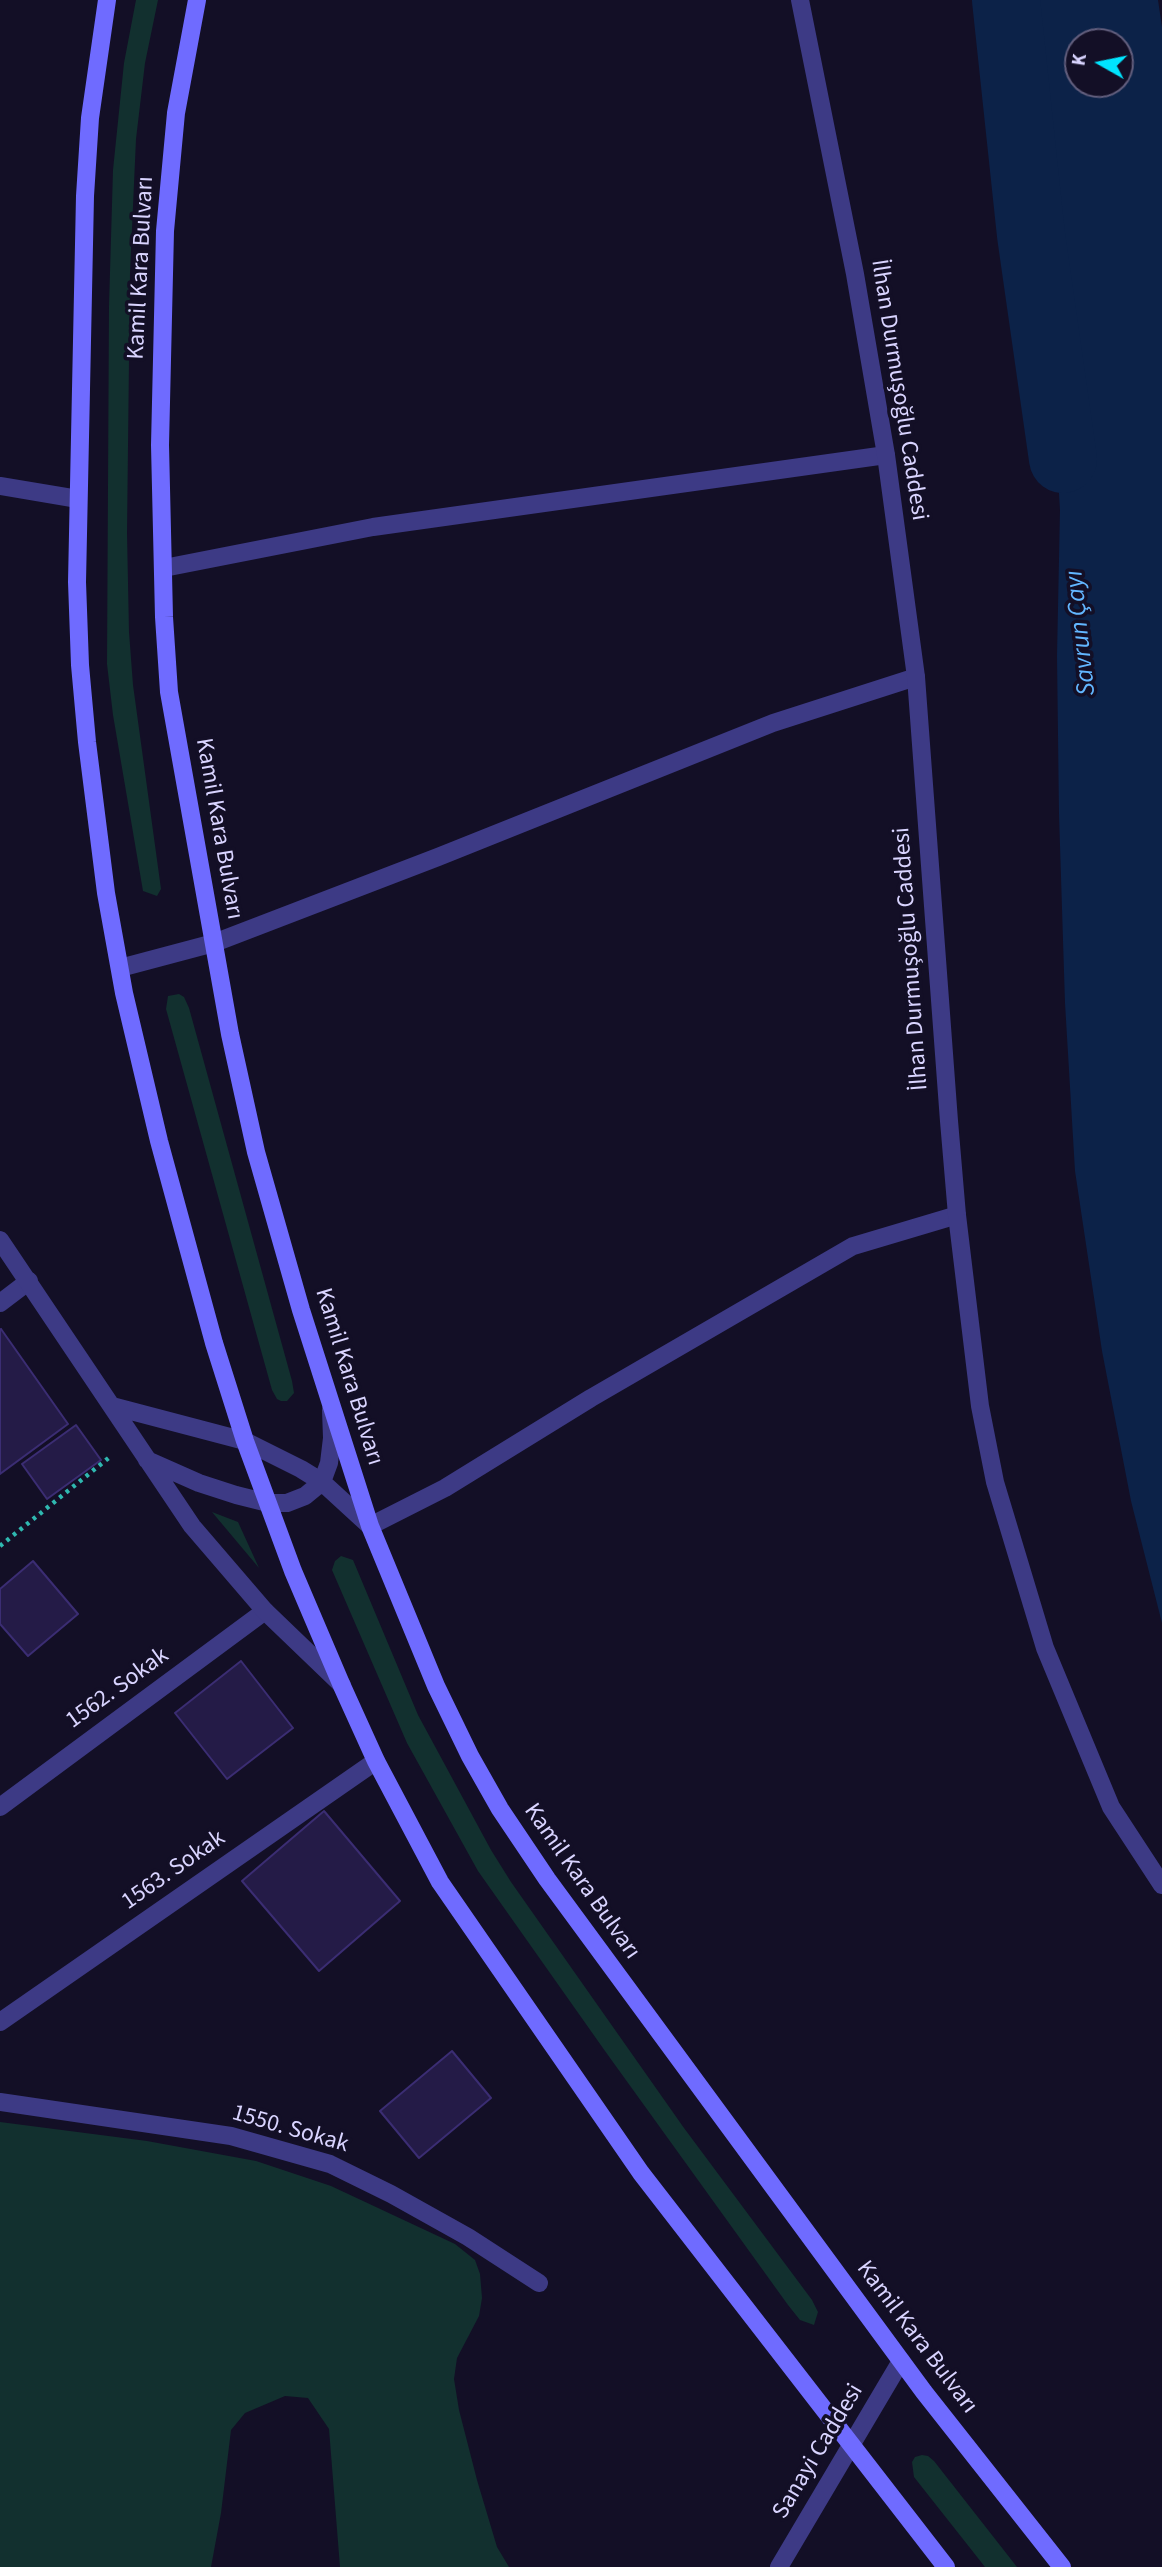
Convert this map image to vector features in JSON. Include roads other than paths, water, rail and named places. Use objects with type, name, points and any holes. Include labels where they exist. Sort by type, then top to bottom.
[{"type":"main road","points":[[107,0],[90,118],[86,183],[78,499],[80,665],[106,892],[120,968],[159,1141],[214,1343],[245,1441],[293,1571],[342,1686],[376,1760],[440,1882],[641,2173],[946,2567]]},
{"type":"main road","name":"Kamil Kara Bulvarı","points":[[197,0],[176,113],[165,231],[160,445],[164,617],[169,692],[230,1034],[256,1152],[301,1310],[370,1526],[436,1686],[470,1756],[500,1809],[629,1994],[901,2361],[1062,2567]]},
{"type":"street","name":"İlhan Durmuşoğlu Caddesi","points":[[800,0],[855,274],[886,456],[916,677],[957,1214],[980,1406],[995,1482],[1045,1648],[1111,1807],[1162,1885]]},
{"type":"street","points":[[164,568],[373,527],[886,456]]},
{"type":"street","points":[[0,486],[78,499]]},
{"type":"street","points":[[120,968],[214,943],[773,723],[916,677]]},
{"type":"street","points":[[112,1406],[245,1441],[321,1482],[370,1526],[445,1488],[591,1398],[852,1247],[957,1214]]},
{"type":"street","points":[[0,1240],[192,1526],[265,1611],[342,1686]]},
{"type":"street","points":[[0,1303],[29,1281]]},
{"type":"street","points":[[147,1460],[199,1483],[268,1503],[286,1503],[305,1496],[321,1482],[329,1463],[330,1402]]},
{"type":"street","name":"1562. Sokak","points":[[0,1807],[265,1611]]},
{"type":"street","name":"1563. Sokak","points":[[0,2022],[376,1760]]},
{"type":"street","name":"1550. Sokak","points":[[0,2102],[231,2136],[330,2164],[468,2236],[539,2283]]},
{"type":"street","name":"Sanayi Caddesi","points":[[779,2567],[901,2361]]},
{"type":"street","points":[[768,2567],[789,2550]]},
{"type":"water","points":[[1020,0],[1158,0],[1162,27],[1162,1623],[1131,1501],[1102,1351],[1075,1171],[1065,1003],[1059,814],[1057,656],[1060,510],[1039,167]]},
{"type":"waterway","name":"Savrun Çayı","points":[[1006,0],[1031,235],[1063,459]]}]
